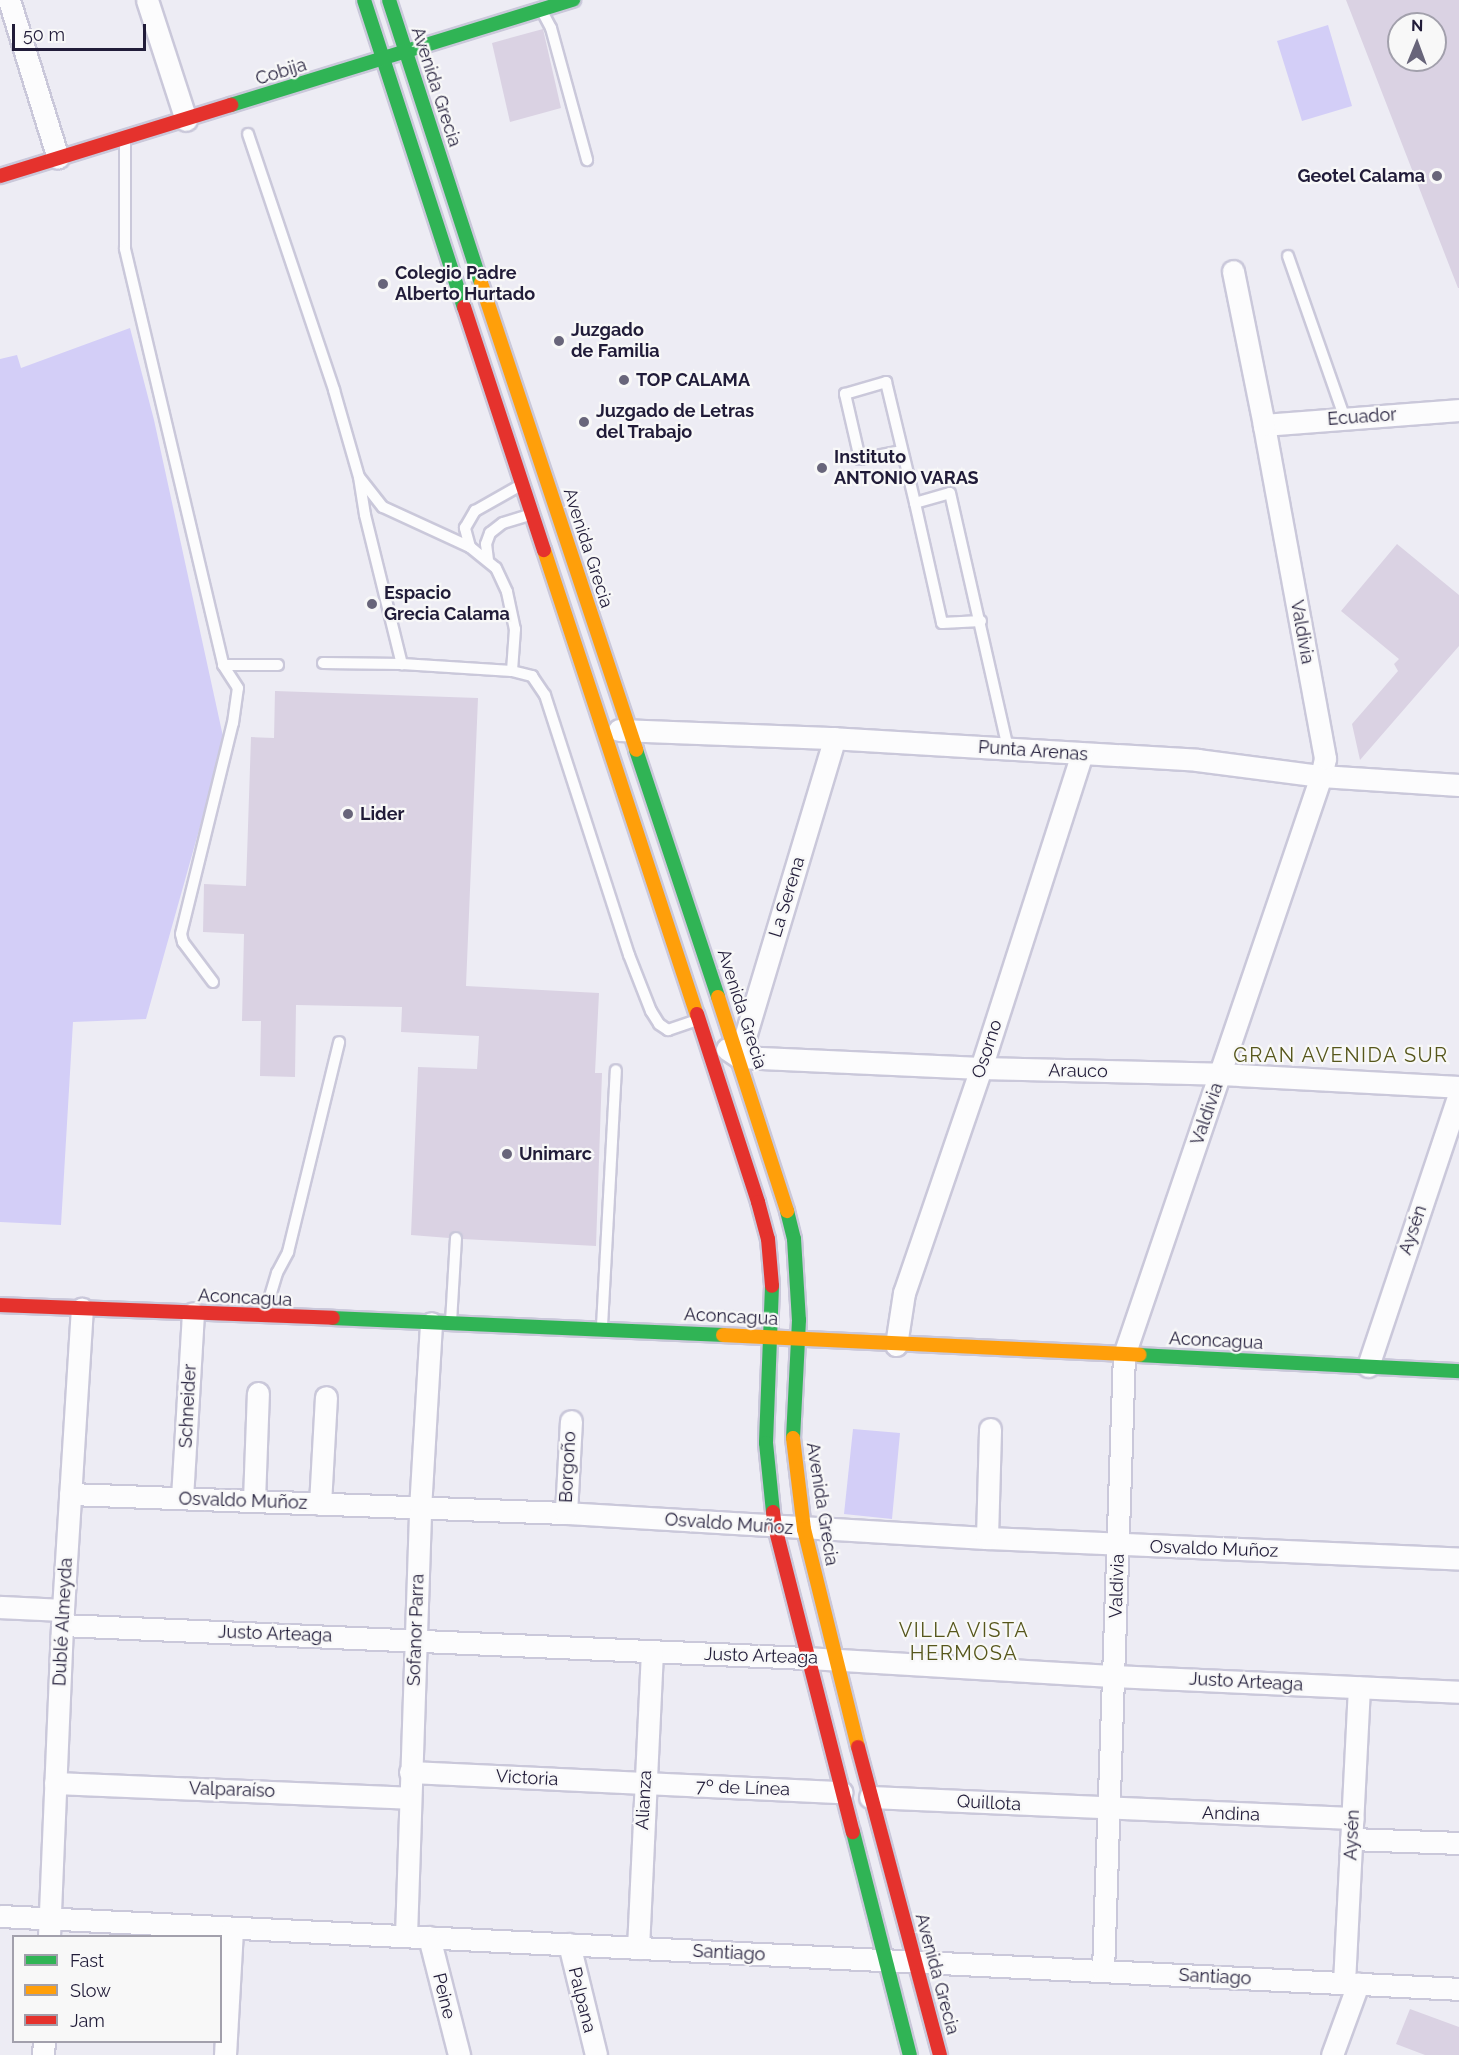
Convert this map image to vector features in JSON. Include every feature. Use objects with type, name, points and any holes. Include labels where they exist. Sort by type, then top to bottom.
[{"type":"main road","points":[[364,0],[381,59],[606,730],[768,1239],[772,1276],[772,1337],[766,1443],[775,1527],[910,2055]]},
{"type":"main road","name":"Avenida Grecia","points":[[389,0],[783,1193],[794,1239],[798,1340],[793,1444],[804,1529],[870,1797],[940,2055]]},
{"type":"main road","name":"Cobija","points":[[0,176],[405,52],[540,5],[573,0]]},
{"type":"main road","name":"Aconcagua","points":[[0,1305],[602,1329],[1459,1371]]},
{"type":"street","points":[[9,0],[8,27],[58,158]]},
{"type":"street","points":[[147,0],[186,120]]},
{"type":"street","name":"Valdivia","points":[[1103,1971],[1124,1355],[1221,1074],[1321,776],[1325,758],[1264,425],[1233,271]]},
{"type":"street","name":"Ecuador","points":[[1264,425],[1459,410]]},
{"type":"street","name":"Punta Arenas","points":[[606,730],[835,738],[1197,760],[1321,776],[1459,785]]},
{"type":"street","name":"La Serena","points":[[739,1057],[835,738]]},
{"type":"street","name":"Osorno","points":[[896,1345],[904,1293],[981,1068],[1082,754]]},
{"type":"street","points":[[702,1026],[739,1057]]},
{"type":"street","name":"Arauco","points":[[739,1057],[981,1068],[1221,1074],[1459,1087]]},
{"type":"street","name":"Aysén","points":[[1368,1366],[1459,1094]]},
{"type":"street","name":"Dublé Almeyda","points":[[50,1928],[62,1617],[82,1308]]},
{"type":"street","name":"Schneider","points":[[182,1498],[194,1313]]},
{"type":"street","name":"Sofanor Parra","points":[[406,1936],[420,1509],[441,1323]]},
{"type":"street","points":[[254,1500],[258,1393]]},
{"type":"street","points":[[320,1504],[326,1396]]},
{"type":"street","name":"Borgoño","points":[[566,1513],[571,1421]]},
{"type":"street","points":[[987,1538],[990,1429]]},
{"type":"street","name":"Osvaldo Muñoz","points":[[70,1494],[566,1513],[804,1529],[1459,1559]]},
{"type":"street","name":"Justo Arteaga","points":[[0,1607],[62,1617],[416,1640],[1459,1692]]},
{"type":"street","name":"Alianza","points":[[638,1948],[652,1652]]},
{"type":"street","name":"Aysén","points":[[1332,2055],[1351,1983],[1352,1828],[1359,1687]]},
{"type":"street","name":"Victoria","points":[[410,1772],[645,1784]]},
{"type":"street","name":"Valparaíso","points":[[55,1783],[409,1797]]},
{"type":"street","name":"7º de Línea","points":[[645,1784],[842,1792]]},
{"type":"street","name":"Quillota","points":[[870,1797],[1108,1808]]},
{"type":"street","name":"Andina","points":[[1108,1808],[1352,1828],[1459,1843]]},
{"type":"street","name":"Santiago","points":[[0,1916],[50,1928],[232,1928],[1459,1989]]},
{"type":"street","points":[[225,2055],[232,1928]]},
{"type":"street","name":"Peine","points":[[429,1937],[459,2055]]},
{"type":"street","name":"Palpana","points":[[569,1944],[596,2055]]},
{"type":"lane","points":[[540,5],[551,28],[586,160]]},
{"type":"lane","points":[[248,134],[334,390],[359,477],[365,515],[402,664]]},
{"type":"lane","points":[[125,138],[125,249],[223,665],[238,688],[233,723],[181,934],[189,952],[213,982]]},
{"type":"lane","points":[[1288,256],[1345,419]]},
{"type":"lane","points":[[902,451],[860,459],[845,394],[886,382],[942,623],[981,621]]},
{"type":"lane","points":[[359,477],[383,507],[470,548],[488,560],[502,579],[511,608],[515,629],[512,670]]},
{"type":"lane","points":[[470,548],[465,528],[475,511],[522,484]]},
{"type":"lane","points":[[915,503],[950,493],[981,621],[1008,749]]},
{"type":"lane","points":[[488,560],[486,544],[490,533],[503,523],[533,514]]},
{"type":"lane","points":[[323,663],[402,664],[512,670],[532,676],[545,695],[629,955],[651,1011],[659,1024],[668,1030],[702,1026]]},
{"type":"lane","points":[[223,665],[278,665]]},
{"type":"lane","points":[[264,1317],[277,1273],[288,1252],[339,1042]]},
{"type":"lane","points":[[602,1329],[616,1070]]},
{"type":"lane","points":[[441,1323],[456,1238]]},
{"type":"shaded area","points":[[1328,25],[1352,106],[1302,121],[1277,41]]},
{"type":"shaded area","points":[[130,328],[154,420],[224,741],[146,1019],[73,1022],[61,1225],[0,1222],[0,359],[17,355],[21,368]]},
{"type":"shaded area","points":[[853,1429],[900,1433],[892,1519],[844,1514]]},
{"type":"building","name":"Geotel Calama","points":[[1346,0],[1459,0],[1458,288]]},
{"type":"building","points":[[543,29],[561,108],[510,122],[492,43]]},
{"type":"building","points":[[1397,544],[1459,595],[1459,646],[1360,760],[1352,724],[1398,671],[1394,664],[1399,659],[1341,611]]},
{"type":"building","points":[[275,691],[478,698],[466,986],[599,993],[595,1073],[602,1073],[596,1246],[463,1239],[461,1232],[456,1231],[449,1238],[411,1235],[418,1067],[477,1069],[479,1036],[401,1032],[402,1007],[296,1005],[295,1077],[260,1076],[261,1021],[242,1021],[244,934],[203,932],[204,884],[246,886],[251,737],[274,738]]},
{"type":"building","points":[[1410,2009],[1459,2027],[1459,2055],[1425,2055],[1396,2044]]},
{"type":"traffic: fast","points":[[364,0],[464,307]]},
{"type":"traffic: fast","points":[[389,0],[481,283]]},
{"type":"traffic: fast","points":[[231,105],[573,0]]},
{"type":"traffic: fast","points":[[636,750],[718,997]]},
{"type":"traffic: fast","points":[[787,1211],[794,1239],[799,1320],[793,1438]]},
{"type":"traffic: fast","points":[[772,1286],[766,1443],[773,1512]]},
{"type":"traffic: fast","points":[[333,1318],[723,1335]]},
{"type":"traffic: fast","points":[[1140,1355],[1459,1371]]},
{"type":"traffic: fast","points":[[853,1832],[910,2055]]},
{"type":"traffic: slow","points":[[481,283],[636,750]]},
{"type":"traffic: slow","points":[[544,550],[697,1014]]},
{"type":"traffic: slow","points":[[718,997],[787,1211]]},
{"type":"traffic: slow","points":[[723,1335],[1140,1355]]},
{"type":"traffic: slow","points":[[793,1438],[804,1529],[858,1747]]},
{"type":"traffic: jam","points":[[0,176],[231,105]]},
{"type":"traffic: jam","points":[[464,307],[544,550]]},
{"type":"traffic: jam","points":[[697,1014],[758,1202],[768,1239],[772,1286]]},
{"type":"traffic: jam","points":[[0,1305],[333,1318]]},
{"type":"traffic: jam","points":[[773,1512],[853,1832]]},
{"type":"traffic: jam","points":[[858,1747],[940,2055]]},
{"type":"place","name":"Geotel Calama","points":[[1437,176]]},
{"type":"place","name":"Colegio Padre Alberto Hurtado","points":[[383,284]]},
{"type":"place","name":"Juzgado de Familia","points":[[559,341]]},
{"type":"place","name":"TOP CALAMA","points":[[624,380]]},
{"type":"place","name":"Juzgado de Letras del Trabajo","points":[[584,422]]},
{"type":"place","name":"Instituto ANTONIO VARAS","points":[[822,468]]},
{"type":"place","name":"Espacio Grecia Calama","points":[[372,604]]},
{"type":"place","name":"Lider","points":[[348,814]]},
{"type":"place","name":"Unimarc","points":[[507,1154]]},
{"type":"district","name":"GRAN AVENIDA SUR","points":[[1341,1055]]},
{"type":"district","name":"VILLA VISTA HERMOSA","points":[[964,1642]]}]
